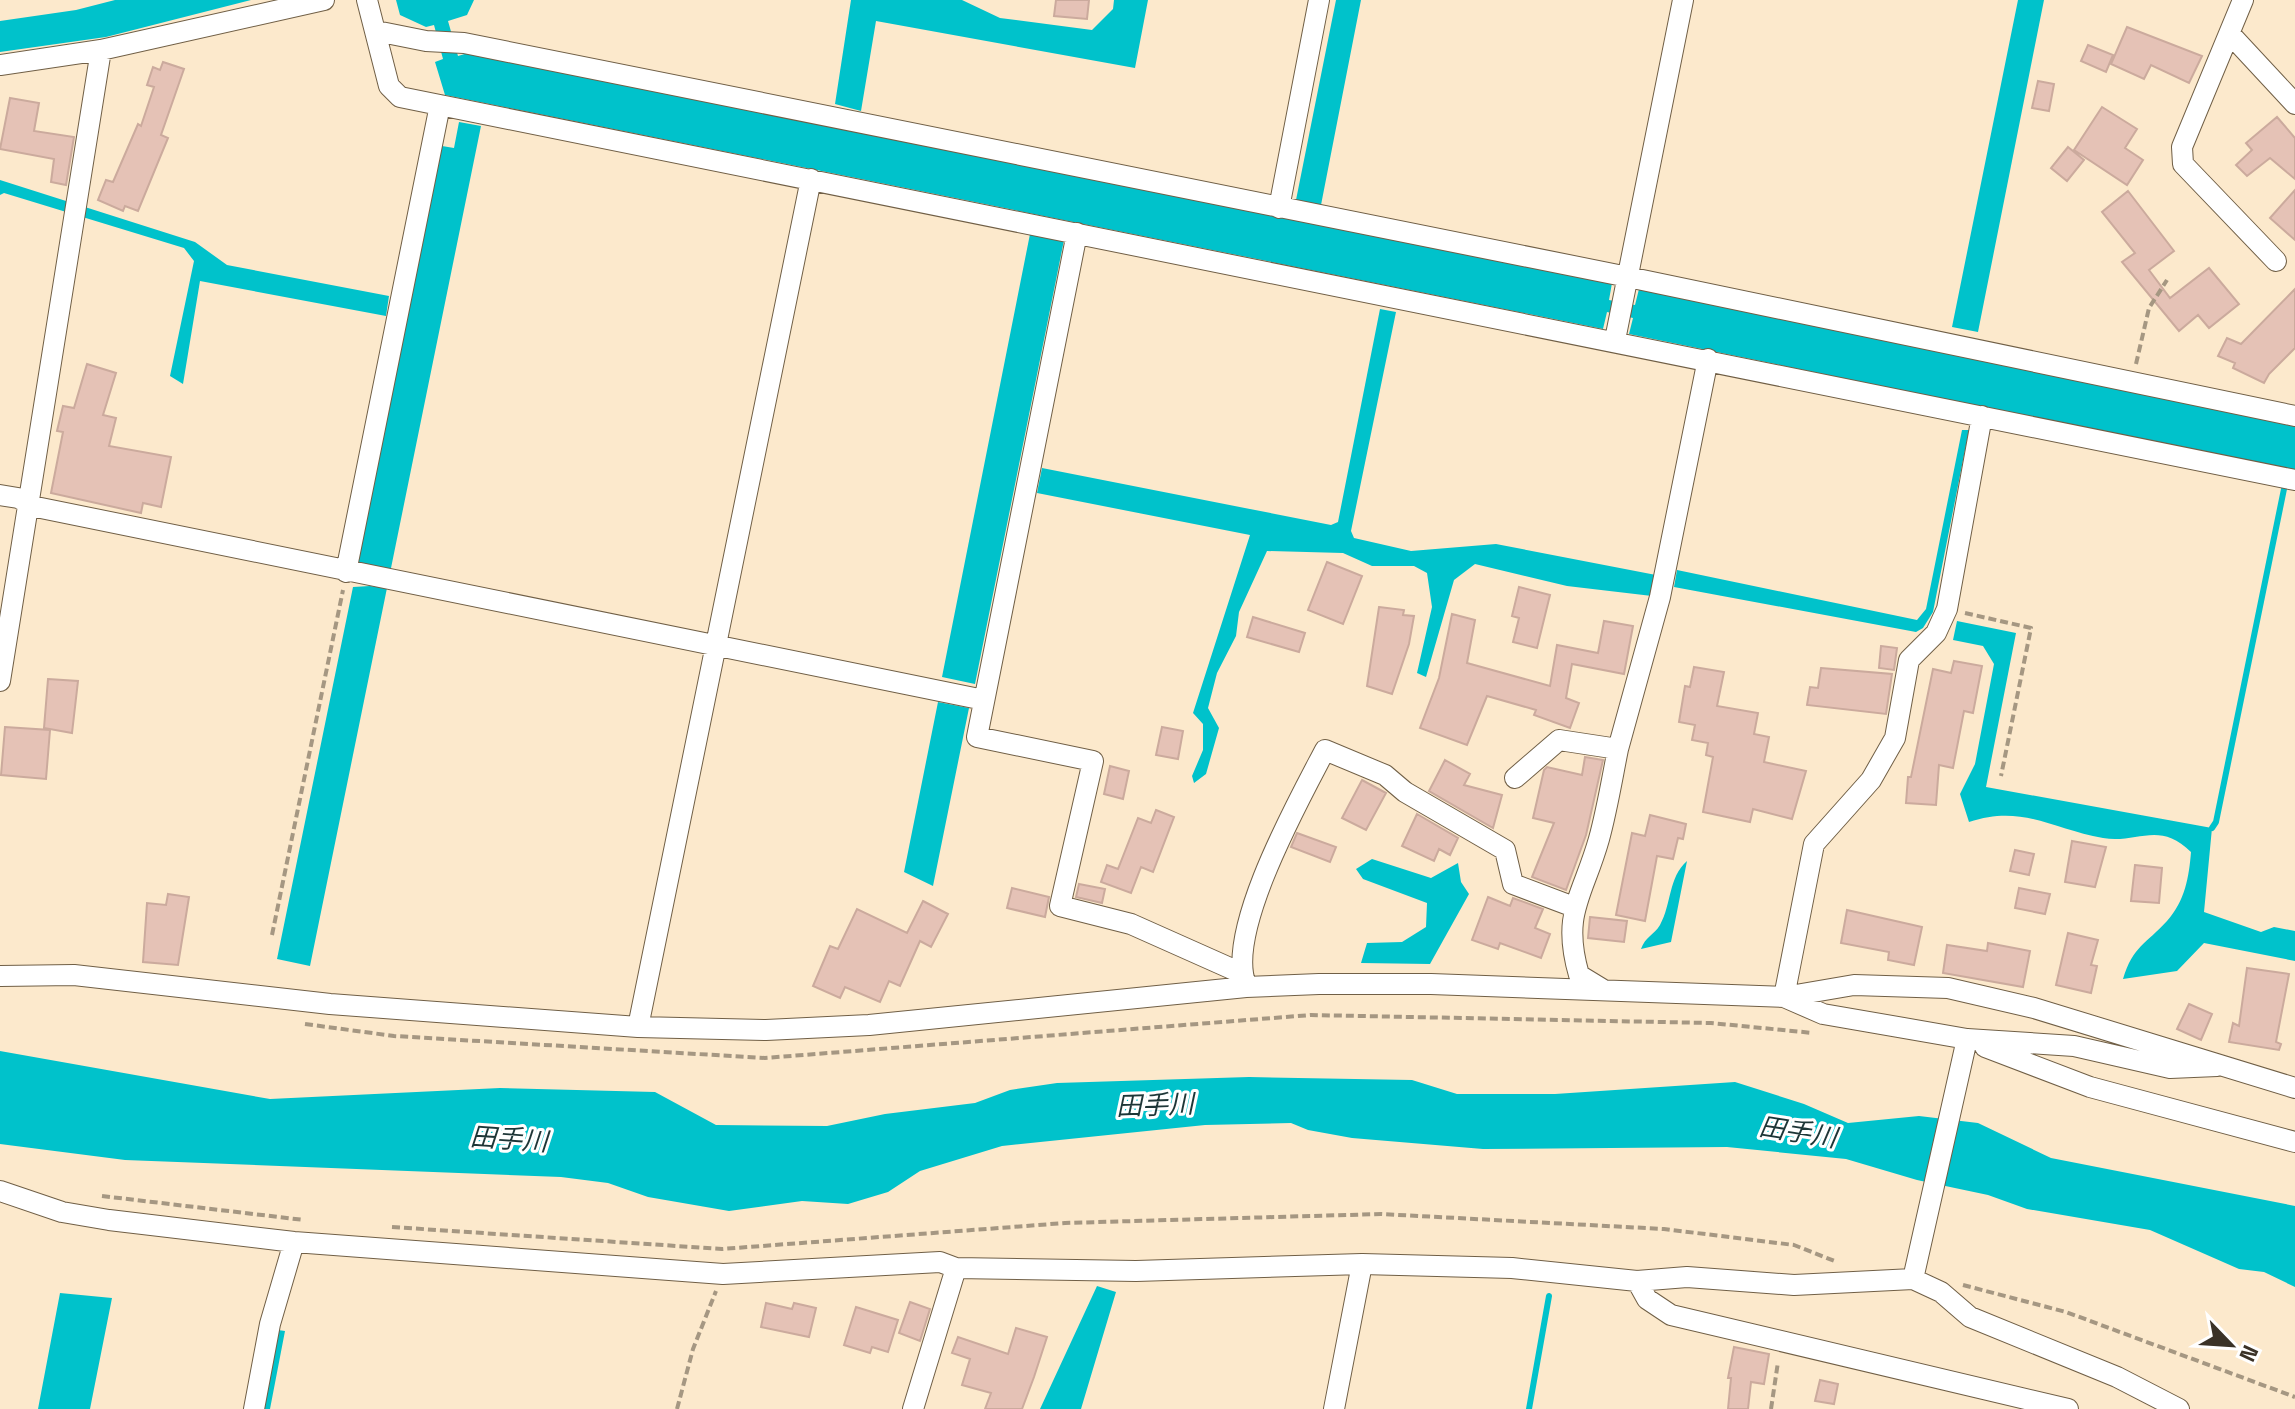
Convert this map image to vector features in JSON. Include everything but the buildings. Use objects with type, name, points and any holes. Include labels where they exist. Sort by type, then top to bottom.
[{"type":"street","points":[[0,65],[101,50],[324,0]]},
{"type":"street","points":[[367,0],[389,86],[400,97],[1077,233],[1617,330],[1708,359],[2295,480]]},
{"type":"street","points":[[1279,208],[1319,0]]},
{"type":"street","points":[[1617,330],[1683,0]]},
{"type":"street","points":[[2243,0],[2182,147],[2183,164],[2276,261]]},
{"type":"street","points":[[376,31],[457,43],[1628,277],[2295,416]]},
{"type":"street","points":[[2230,34],[2295,104]]},
{"type":"street","points":[[0,681],[26,503],[101,50]]},
{"type":"street","points":[[346,572],[440,105]]},
{"type":"street","points":[[638,1027],[811,179]]},
{"type":"street","points":[[1077,233],[977,737],[1093,761],[1060,906],[1131,924],[1244,980]]},
{"type":"street","points":[[1606,992],[1579,975],[1570,942],[1574,907],[1599,840],[1618,749],[1660,597],[1708,359]]},
{"type":"street","points":[[1784,997],[1814,844],[1871,780],[1895,738],[1909,660],[1936,633],[1947,609],[1982,416]]},
{"type":"street","points":[[0,495],[346,572],[984,700]]},
{"type":"street","points":[[1515,778],[1559,740],[1618,749]]},
{"type":"street","points":[[1244,980],[1254,900],[1285,826],[1325,750],[1385,775],[1405,792],[1505,850],[1513,884],[1574,907]]},
{"type":"street","points":[[0,976],[74,975],[330,1004],[638,1027],[766,1030],[854,1026],[1244,980],[1784,997],[1854,985],[1948,988],[2034,1008],[2295,1088]]},
{"type":"street","points":[[1784,997],[1823,1014],[1964,1049],[2090,1087],[2295,1142]]},
{"type":"street","points":[[1964,1049],[2074,1046],[2170,1068],[2217,1066]]},
{"type":"street","points":[[1913,1279],[1964,1049]]},
{"type":"street","points":[[0,1191],[73,1214],[294,1242],[723,1274],[940,1262],[956,1268],[1120,1271],[1362,1264],[1512,1268],[1637,1281],[1687,1277],[1794,1285],[1877,1278],[1913,1279],[1941,1292],[1970,1317],[2117,1377],[2165,1407]]},
{"type":"street","points":[[254,1409],[270,1324],[294,1242]]},
{"type":"street","points":[[1334,1409],[1362,1264]]},
{"type":"street","points":[[913,1409],[956,1268]]},
{"type":"street","points":[[1637,1281],[1647,1299],[1671,1315],[2068,1409]]},
{"type":"path","points":[[2132,382],[2149,308],[2167,280]]},
{"type":"path","points":[[272,935],[346,572]]},
{"type":"path","points":[[1947,609],[2031,628],[2001,776]]},
{"type":"path","points":[[87,1195],[315,1222]]},
{"type":"path","points":[[377,1226],[722,1249],[1065,1223],[1381,1214],[1664,1229],[1794,1245],[1877,1278]]},
{"type":"path","points":[[677,1409],[693,1349],[723,1274]]},
{"type":"path","points":[[1957,1284],[2066,1312],[2295,1397]]},
{"type":"path","points":[[1771,1409],[1782,1340]]},
{"type":"water","points":[[115,0],[251,0],[106,37],[0,52],[0,21],[76,10]]},
{"type":"water","points":[[396,0],[474,0],[467,15],[448,21],[458,56],[468,53],[1612,283],[1609,300],[1635,305],[1639,289],[2295,424],[2295,471],[1629,334],[1633,318],[1607,312],[1603,329],[445,95],[435,62],[443,59],[434,25],[426,27],[400,15]]},
{"type":"water","points":[[851,0],[962,0],[1000,18],[1092,30],[1113,9],[1114,0],[1148,0],[1135,68],[876,21],[861,111],[835,104]]},
{"type":"water","points":[[1336,0],[1361,0],[1321,205],[1296,200]]},
{"type":"water","points":[[2018,0],[2044,0],[1978,332],[1952,327]]},
{"type":"water","points":[[459,122],[481,126],[390,573],[358,562],[442,146],[454,148]]},
{"type":"water","points":[[0,180],[195,242],[227,265],[389,296],[386,316],[200,281],[183,384],[170,376],[194,261],[184,248],[4,193],[0,195]]},
{"type":"water","points":[[1030,234],[1064,240],[975,684],[942,677]]},
{"type":"water","points":[[1380,309],[1396,312],[1351,531],[1354,538],[1411,551],[1496,544],[1656,575],[1652,596],[1567,586],[1475,564],[1454,580],[1426,677],[1417,673],[1432,607],[1427,573],[1414,566],[1372,566],[1343,553],[1267,551],[1239,612],[1236,636],[1217,673],[1208,708],[1219,728],[1206,774],[1194,783],[1192,776],[1203,750],[1203,724],[1193,713],[1250,535],[1037,493],[1042,468],[1331,525],[1338,522]]},
{"type":"water","points":[[1962,430],[1969,430],[1933,612],[1923,628],[1916,632],[1674,587],[1677,570],[1917,620],[1926,609]]},
{"type":"water","points":[[353,587],[387,588],[310,966],[277,959]]},
{"type":"water","points":[[1957,621],[2016,633],[1986,787],[2212,828],[2204,912],[2261,932],[2274,927],[2295,931],[2295,961],[2204,943],[2177,971],[2123,979],[2136,952],[2167,921],[2178,905],[2187,880],[2191,852],[2179,842],[2158,835],[2103,838],[2021,817],[1988,817],[1969,822],[1960,794],[1975,764],[1994,664],[1983,646],[1953,640]]},
{"type":"water","points":[[938,702],[969,708],[933,886],[904,872]]},
{"type":"water","points":[[1372,859],[1431,878],[1458,863],[1461,882],[1469,894],[1430,964],[1361,963],[1367,943],[1402,942],[1426,927],[1427,903],[1363,879],[1356,869]]},
{"type":"water","points":[[1687,861],[1671,942],[1641,949],[1660,925],[1676,875]]},
{"type":"water","name":"田手川","points":[[0,1051],[270,1099],[500,1088],[655,1092],[716,1125],[827,1126],[885,1114],[975,1103],[1010,1090],[1057,1083],[1249,1077],[1412,1080],[1457,1094],[1555,1094],[1735,1082],[1804,1104],[1848,1123],[1919,1116],[1978,1123],[2051,1158],[2295,1206],[2295,1287],[2264,1272],[2239,1269],[2150,1230],[2027,1209],[1988,1195],[1917,1180],[1846,1159],[1727,1147],[1483,1149],[1352,1138],[1308,1130],[1291,1123],[1205,1125],[1002,1146],[920,1171],[888,1192],[848,1204],[802,1201],[729,1211],[648,1197],[608,1183],[561,1177],[125,1160],[0,1144]]},
{"type":"water","points":[[1097,1286],[1116,1292],[1081,1409],[1040,1409]]},
{"type":"water","points":[[60,1293],[112,1298],[90,1409],[38,1409]]},
{"type":"water","points":[[278,1330],[285,1331],[270,1409],[263,1409]]},
{"type":"waterway","points":[[2212,828],[2216,822],[2284,489]]},
{"type":"waterway","points":[[1529,1409],[1549,1296]]}]
